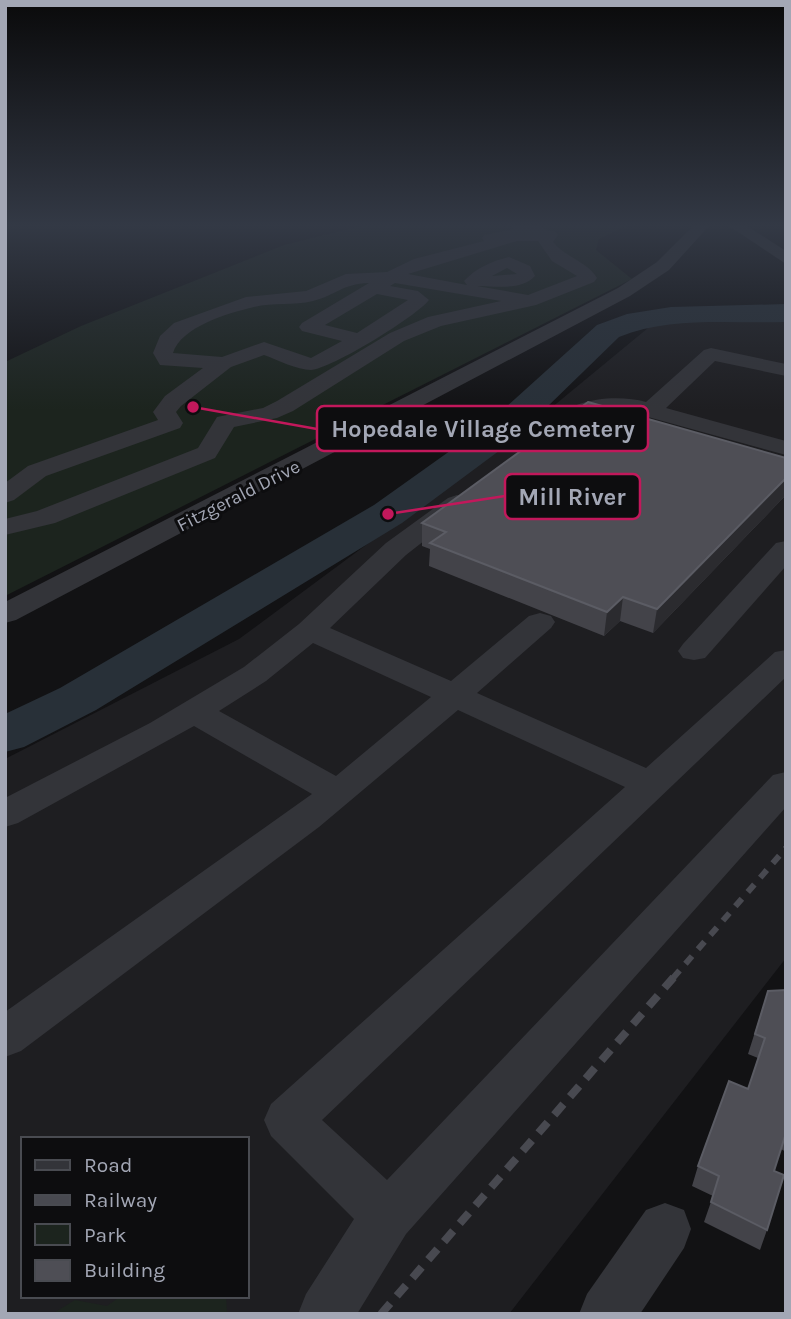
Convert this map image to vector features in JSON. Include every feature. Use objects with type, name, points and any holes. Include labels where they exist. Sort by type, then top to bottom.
[{"type":"street","points":[[224,363],[167,360],[163,353],[167,340],[181,327],[298,288]]},
{"type":"street","points":[[252,301],[310,296],[328,288]]},
{"type":"street","points":[[188,424],[164,412],[173,401],[224,363],[309,327],[374,288],[418,297],[420,300],[360,340],[309,364],[264,348]]},
{"type":"street","points":[[451,288],[530,301]]},
{"type":"street","points":[[5,495],[37,471],[188,424],[225,422],[268,413],[285,406],[397,337],[435,321],[530,301],[564,288]]},
{"type":"street","name":"Fitzgerald Drive","points":[[5,614],[631,288]]},
{"type":"street","points":[[309,327],[360,340]]},
{"type":"street","points":[[652,409],[711,354],[786,370]]},
{"type":"street","points":[[540,441],[590,407],[622,404],[652,409],[782,445]]},
{"type":"street","points":[[5,527],[46,517],[207,453],[225,422]]},
{"type":"street","points":[[5,814],[62,786],[195,712],[254,674],[310,630],[396,549],[474,490]]},
{"type":"street","points":[[694,651],[786,549]]},
{"type":"street","points":[[5,1037],[338,793],[540,622]]},
{"type":"street","points":[[310,630],[650,784]]},
{"type":"street","points":[[388,1216],[288,1120],[786,659]]},
{"type":"street","points":[[195,712],[338,793]]},
{"type":"street","points":[[326,1314],[356,1262],[388,1216],[786,784]]},
{"type":"street","points":[[607,1314],[665,1229]]},
{"type":"shaded area","points":[[786,318],[786,958],[509,1314],[5,1314],[5,759],[239,639],[551,408],[654,323]]},
{"type":"green space","points":[[177,288],[615,288],[5,596],[5,362],[81,326]]},
{"type":"green space","points":[[118,1298],[226,1298],[227,1314],[52,1314],[75,1300],[107,1306]]},
{"type":"building","points":[[588,402],[786,458],[786,478],[657,609],[623,597],[607,612],[430,543],[446,532],[422,523]]},
{"type":"building","points":[[786,990],[786,1133],[774,1171],[784,1175],[767,1230],[711,1202],[719,1176],[698,1166],[729,1081],[748,1089],[765,1038],[755,1034],[768,991]]},
{"type":"waterway","points":[[5,735],[78,699],[388,514],[498,434],[608,331],[627,323],[671,315],[786,313]]},
{"type":"railway","points":[[673,978],[786,848]]},
{"type":"railway","points":[[381,1314],[674,977]]},
{"type":"place","name":"Hopedale Village Cemetery","points":[[193,407]]},
{"type":"place","name":"Mill River","points":[[388,514]]}]
